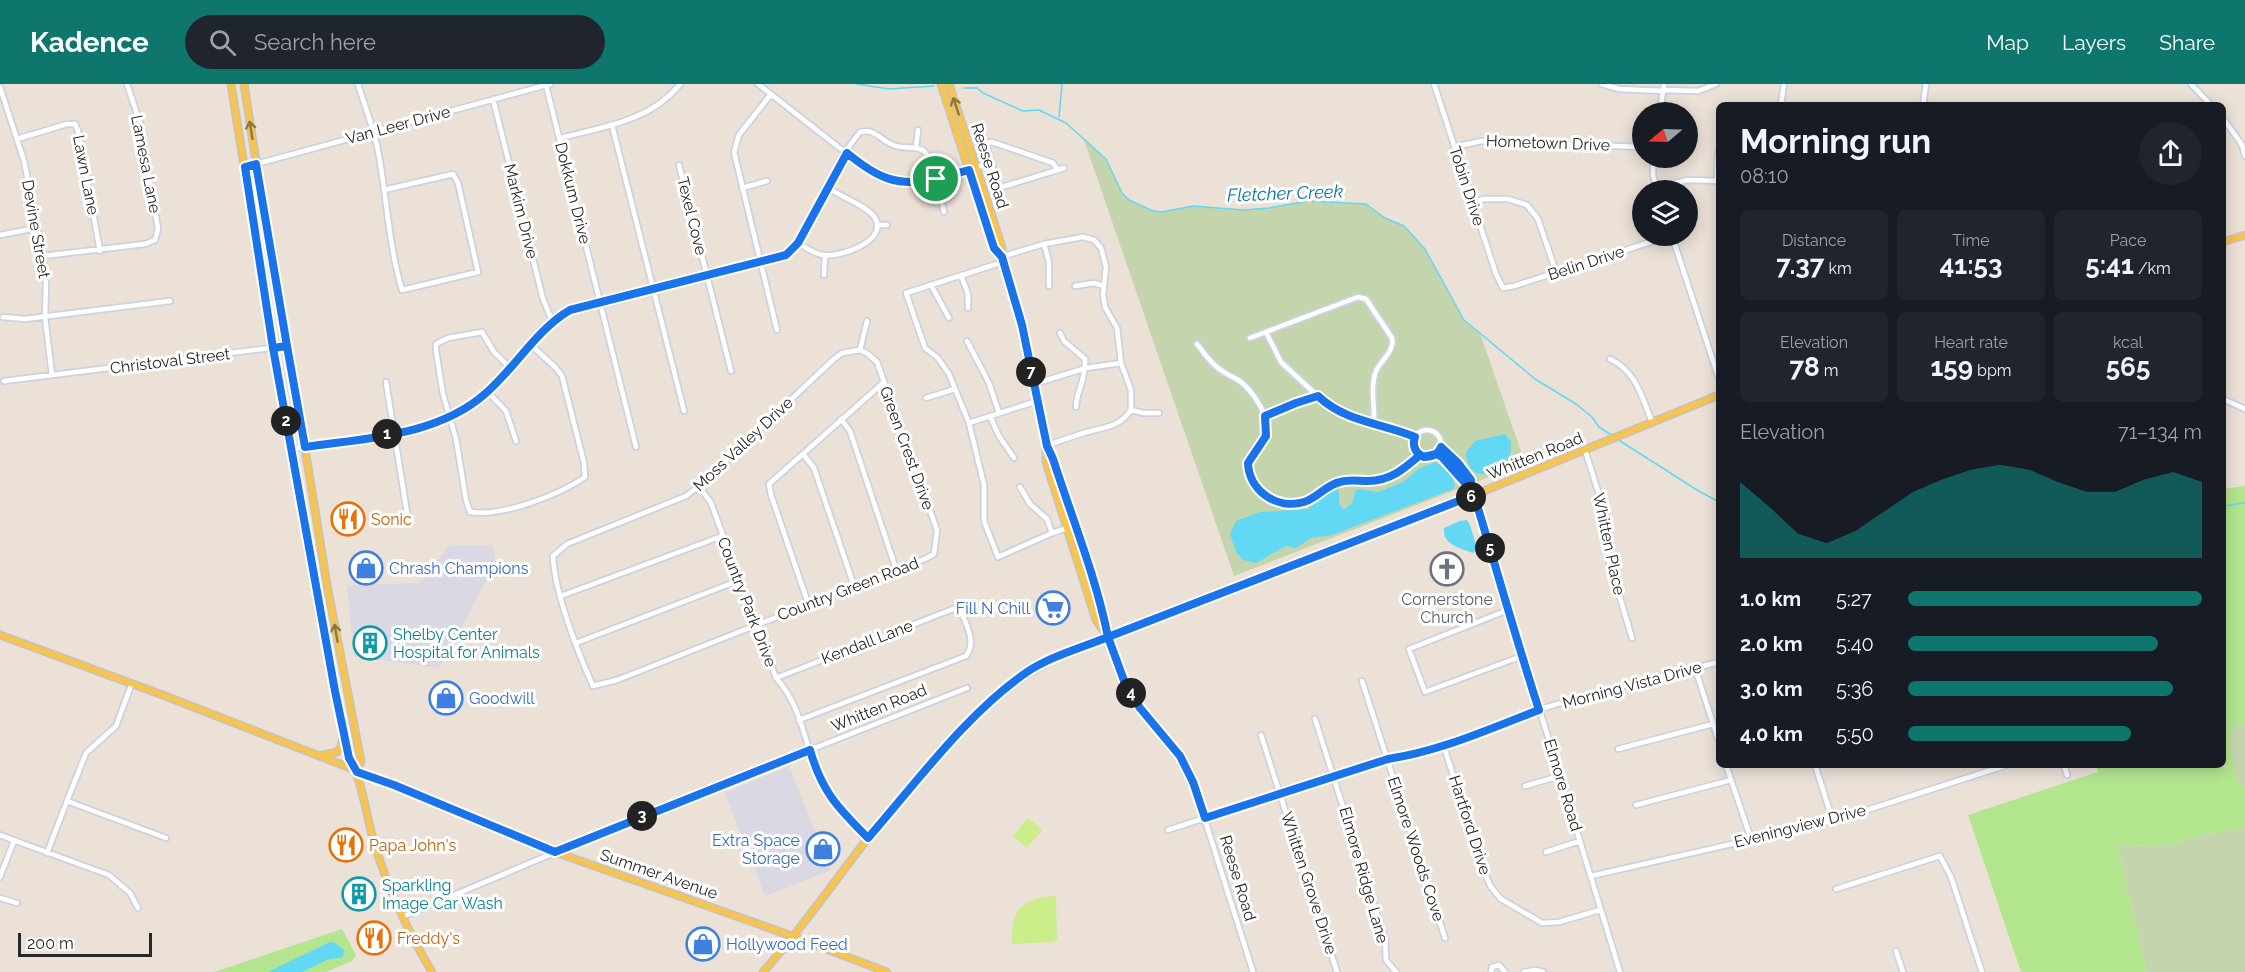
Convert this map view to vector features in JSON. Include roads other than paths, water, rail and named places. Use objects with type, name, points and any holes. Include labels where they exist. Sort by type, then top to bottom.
[{"type":"main road","points":[[231,84],[273,348],[326,646],[349,758],[357,772],[375,845],[402,917],[432,972]]},
{"type":"main road","points":[[244,84],[342,667],[361,761],[357,772]]},
{"type":"main road","name":"Reese Road","points":[[941,84],[1002,247],[1002,259],[1022,325],[1047,446],[1104,618],[1108,637]]},
{"type":"main road","name":"Reese Road","points":[[949,84],[972,169]]},
{"type":"main road","points":[[2226,241],[2245,235]]},
{"type":"main road","name":"Whitten Road","points":[[763,972],[824,898],[868,838],[973,717],[1028,671],[1108,637],[1474,495],[1716,395]]},
{"type":"main road","name":"Reese Road","points":[[1047,446],[1046,462],[1066,528],[1096,620],[1108,637]]},
{"type":"main road","name":"Summer Avenue","points":[[0,635],[132,683],[394,785],[555,852],[887,972]]},
{"type":"main road","points":[[326,646],[336,668],[342,667]]},
{"type":"main road","points":[[318,756],[337,752],[344,735]]},
{"type":"street","name":"Lamesa Lane","points":[[43,256],[145,244],[155,240],[158,229],[140,123],[127,84]]},
{"type":"street","points":[[358,84],[379,153],[384,190],[402,290],[478,272],[458,183],[453,174],[384,190]]},
{"type":"street","points":[[560,138],[638,117],[669,97],[680,84]]},
{"type":"street","points":[[758,84],[870,171],[888,179],[912,183],[936,179],[991,163]]},
{"type":"street","name":"Tobin Drive","points":[[1434,84],[1496,274],[1503,288]]},
{"type":"street","points":[[1602,84],[1619,89],[1664,88],[1698,91],[1716,84]]},
{"type":"street","points":[[1782,102],[1785,84]]},
{"type":"street","points":[[1923,102],[1926,84]]},
{"type":"street","points":[[2191,84],[2208,102]]},
{"type":"street","name":"Van Leer Drive","points":[[245,167],[548,85]]},
{"type":"street","name":"Dokkum Drive","points":[[548,85],[636,447]]},
{"type":"street","name":"Devine Street","points":[[0,87],[26,168],[43,256],[46,283],[45,317],[52,375]]},
{"type":"street","points":[[771,94],[736,142],[734,156],[777,330]]},
{"type":"street","name":"Markim Drive","points":[[493,99],[543,299],[552,321]]},
{"type":"street","points":[[2226,122],[2241,145],[2245,156]]},
{"type":"street","name":"Lawn Lane","points":[[17,139],[67,124],[75,124],[100,250]]},
{"type":"street","points":[[612,124],[684,411]]},
{"type":"street","points":[[291,449],[394,433],[422,427],[450,417],[488,392],[552,321],[570,310],[786,255],[798,243],[858,130],[869,131],[895,146],[923,150],[930,157],[944,212]]},
{"type":"street","points":[[916,148],[918,130]]},
{"type":"street","points":[[985,141],[1053,163],[1061,169],[999,188],[991,163],[985,141]]},
{"type":"street","name":"Hometown Drive","points":[[1454,147],[1482,141],[1632,147]]},
{"type":"street","name":"Texel Cove","points":[[679,165],[731,371]]},
{"type":"street","points":[[1698,180],[1716,181]]},
{"type":"street","points":[[742,188],[767,181]]},
{"type":"street","points":[[798,243],[825,256],[860,247],[872,237],[877,225],[874,216],[828,188]]},
{"type":"street","points":[[1473,202],[1484,199],[1508,199],[1527,205],[1538,219],[1556,272]]},
{"type":"street","points":[[877,225],[887,225]]},
{"type":"street","points":[[0,235],[36,228]]},
{"type":"street","points":[[1047,446],[1115,425],[1131,410],[1131,390],[1121,363],[1117,328],[1105,307],[1106,267],[1101,248],[1094,240],[1083,237],[1044,244],[906,293],[925,348],[938,357],[949,374],[969,423],[984,485],[984,521],[998,557],[1052,532],[1074,526]]},
{"type":"street","points":[[1044,244],[1049,262],[1049,286]]},
{"type":"street","name":"Belin Drive","points":[[1503,288],[1638,246]]},
{"type":"street","points":[[1673,246],[1716,370]]},
{"type":"street","points":[[824,275],[825,256]]},
{"type":"street","points":[[961,275],[968,294],[968,308]]},
{"type":"street","points":[[1075,286],[1094,283],[1104,286]]},
{"type":"street","points":[[931,285],[949,318]]},
{"type":"street","points":[[1250,339],[1358,297],[1366,299],[1393,343],[1374,378],[1374,424]]},
{"type":"street","points":[[3,317],[25,319],[170,301]]},
{"type":"street","points":[[860,350],[867,321]]},
{"type":"street","points":[[510,368],[494,352],[482,332],[448,338],[436,344],[442,394],[456,439],[466,500],[471,512],[514,509],[585,477],[584,463],[562,376],[531,345]]},
{"type":"street","points":[[1266,332],[1281,362],[1338,412],[1391,427],[1415,437]]},
{"type":"street","points":[[1060,333],[1064,341],[1085,359],[1086,368],[1076,407]]},
{"type":"street","points":[[967,342],[988,383],[999,413]]},
{"type":"street","points":[[1197,344],[1218,368],[1246,387],[1265,416],[1266,436],[1251,457],[1248,471],[1255,486],[1276,502],[1305,502],[1327,487],[1341,481],[1383,480],[1405,469],[1420,455]]},
{"type":"street","name":"Christoval Street","points":[[4,381],[287,346]]},
{"type":"street","name":"Green Crest Drive","points":[[860,350],[877,362],[937,530],[934,554]]},
{"type":"street","name":"Moss Valley Drive","points":[[561,597],[553,569],[553,556],[567,544],[686,496],[834,359],[842,353],[860,350]]},
{"type":"street","points":[[1610,359],[1625,368],[1635,380],[1652,422]]},
{"type":"street","points":[[1034,384],[1086,368],[1121,363]]},
{"type":"street","points":[[386,382],[407,513]]},
{"type":"street","points":[[808,603],[771,495],[770,484],[883,383]]},
{"type":"street","points":[[926,398],[956,389]]},
{"type":"street","points":[[488,392],[506,411],[516,441]]},
{"type":"street","points":[[1265,416],[1318,396]]},
{"type":"street","points":[[969,423],[1037,400]]},
{"type":"street","points":[[2226,400],[2245,409]]},
{"type":"street","points":[[1131,410],[1159,413]]},
{"type":"street","points":[[990,416],[999,436],[1014,458]]},
{"type":"street","points":[[841,420],[850,431],[896,570]]},
{"type":"street","points":[[1436,454],[1448,462],[1465,483],[1471,486],[1471,480],[1458,463],[1441,447],[1438,435],[1431,430],[1422,431],[1415,437],[1415,449],[1420,455],[1428,457],[1436,454],[1441,447]]},
{"type":"street","name":"Whitten Place","points":[[1585,450],[1607,520],[1609,561],[1632,638]]},
{"type":"street","points":[[803,454],[814,468],[854,586]]},
{"type":"street","name":"Country Park Drive","points":[[699,486],[711,503],[776,678],[787,690],[816,772],[827,794],[868,838]]},
{"type":"street","name":"Elmore Road","points":[[1471,486],[1620,972]]},
{"type":"street","points":[[1020,487],[1030,504],[1047,519],[1052,532]]},
{"type":"street","points":[[722,536],[561,597],[576,643],[740,580]]},
{"type":"street","name":"Country Green Road","points":[[576,643],[582,664],[593,686],[617,680],[934,554]]},
{"type":"street","name":"Kendall Lane","points":[[776,678],[953,609],[960,609],[972,639],[970,651],[966,656],[799,720]]},
{"type":"street","points":[[1508,610],[1410,649],[1425,692],[1522,656]]},
{"type":"street","name":"Reese Road","points":[[1108,637],[1126,686],[1140,708],[1180,756],[1193,782],[1253,972]]},
{"type":"street","name":"Morning Vista Drive","points":[[1168,830],[1388,759],[1416,755],[1444,747],[1539,710],[1716,663]]},
{"type":"street","points":[[1695,668],[1716,733]]},
{"type":"street","name":"Elmore Woods Cove","points":[[1362,681],[1445,938]]},
{"type":"street","points":[[47,853],[86,753],[116,726],[132,683]]},
{"type":"street","name":"Whitten Road","points":[[402,917],[555,852],[967,688]]},
{"type":"street","name":"Elmore Ridge Lane","points":[[1315,719],[1385,939],[1386,960],[1396,972]]},
{"type":"street","points":[[1618,749],[1713,724]]},
{"type":"street","name":"Whitten Grove Drive","points":[[1261,735],[1337,972]]},
{"type":"street","name":"Hartford Drive","points":[[1444,747],[1486,876],[1491,887],[1501,899],[1542,923],[1559,922],[1600,910]]},
{"type":"street","points":[[1727,768],[1751,839]]},
{"type":"street","points":[[1816,768],[1833,821]]},
{"type":"street","name":"Eveningview Drive","points":[[1591,876],[1833,821],[1998,768]]},
{"type":"street","points":[[2065,768],[2067,775]]},
{"type":"street","points":[[1525,786],[1560,776]]},
{"type":"street","points":[[1636,805],[1731,780]]},
{"type":"street","points":[[67,801],[166,838]]},
{"type":"street","points":[[0,835],[109,875],[130,893],[138,908]]},
{"type":"street","points":[[0,877],[14,840]]},
{"type":"street","points":[[1546,852],[1580,841]]},
{"type":"street","points":[[1836,889],[1940,856],[1951,877],[1982,972]]},
{"type":"street","points":[[0,898],[16,903]]},
{"type":"street","points":[[1896,951],[1903,972]]},
{"type":"street","points":[[1491,972],[1492,967],[1499,965],[1505,972]]},
{"type":"street","points":[[1524,972],[1535,970],[1543,972]]},
{"type":"water","points":[[1505,434],[1511,442],[1510,461],[1489,473],[1476,473],[1471,469],[1466,452],[1475,441]]},
{"type":"water","points":[[1435,462],[1451,472],[1455,486],[1453,489],[1332,535],[1311,538],[1296,548],[1286,546],[1256,563],[1243,560],[1236,552],[1230,534],[1236,521],[1260,512],[1308,509],[1333,489],[1338,488],[1340,504],[1344,509],[1352,502],[1355,491],[1359,489],[1378,492],[1405,481],[1418,469]]},
{"type":"water","points":[[1467,520],[1477,548],[1473,553],[1453,545],[1444,534],[1444,528]]},
{"type":"water","points":[[330,942],[344,950],[343,957],[327,960],[302,972],[268,972]]},
{"type":"waterway","name":"Fletcher Creek","points":[[857,84],[889,89],[934,86]]},
{"type":"waterway","points":[[1059,117],[1062,84]]},
{"type":"waterway","name":"Fletcher Creek","points":[[964,88],[977,88],[1023,111],[1039,110],[1066,123],[1106,159],[1122,193],[1129,200],[1153,211],[1162,212],[1193,206],[1243,210],[1308,201],[1366,204],[1385,218],[1404,226],[1425,249],[1464,320],[1535,379],[1576,404],[1592,417],[1599,427],[1613,436]]},
{"type":"waterway","name":"Fletcher Creek","points":[[1617,439],[1716,500]]},
{"type":"waterway","name":"Fletcher Creek","points":[[2226,506],[2245,503]]},
{"type":"place","name":"Sonic","points":[[348,519]]},
{"type":"place","name":"Chrash Champions","points":[[366,568]]},
{"type":"place","name":"Cornerstone Church","points":[[1447,569]]},
{"type":"place","name":"Fill N Chill","points":[[1053,608]]},
{"type":"place","name":"Shelby Center Hospital for Animals","points":[[370,643]]},
{"type":"place","name":"Goodwill","points":[[446,698]]},
{"type":"place","name":"Papa John's","points":[[346,845]]},
{"type":"place","name":"Extra Space Storage","points":[[823,849]]},
{"type":"place","name":"Sparkling Image Car Wash","points":[[359,894]]},
{"type":"place","name":"Freddy's","points":[[374,938]]},
{"type":"place","name":"Hollywood Feed","points":[[703,944]]}]
